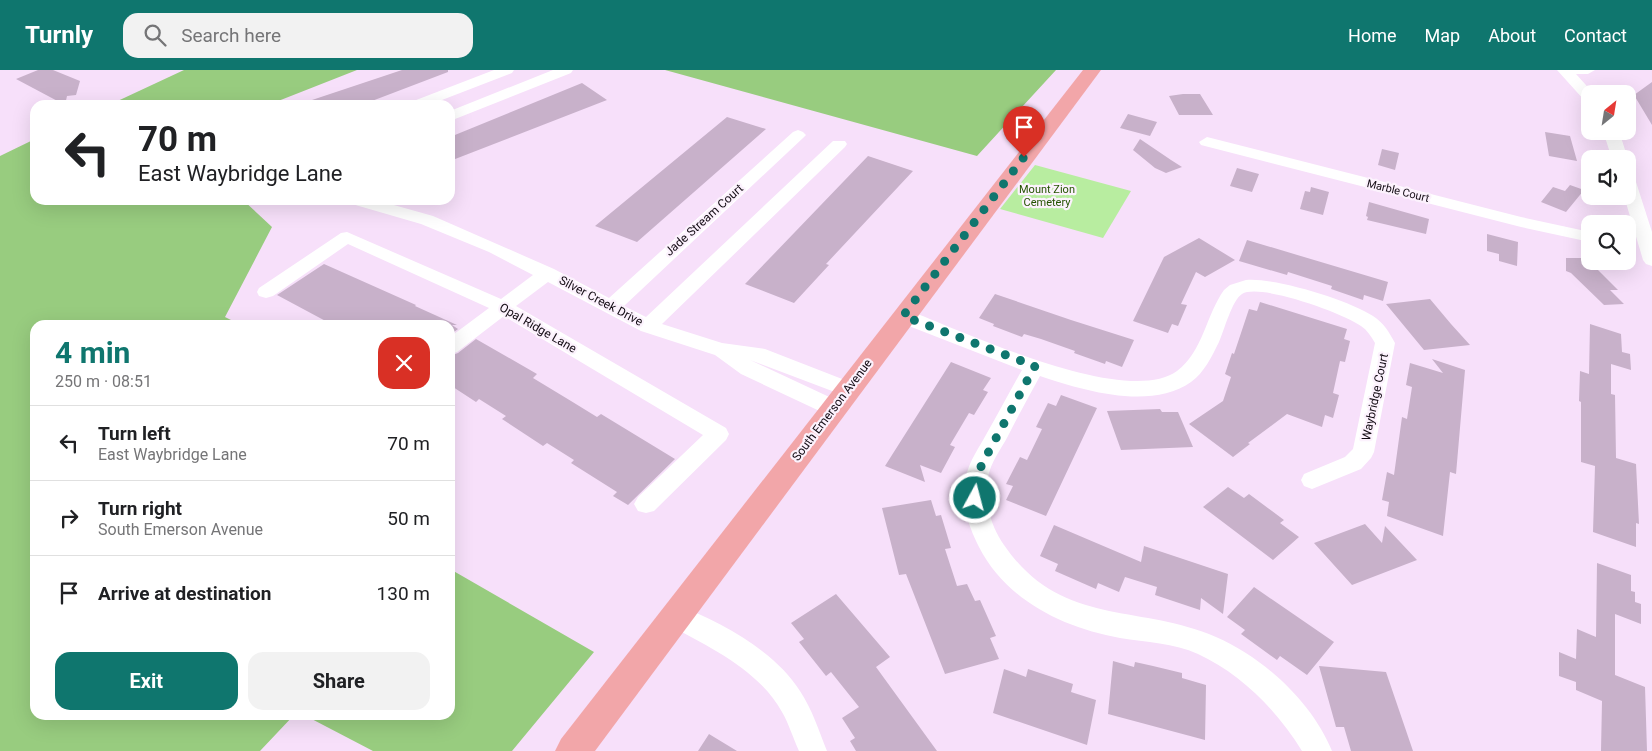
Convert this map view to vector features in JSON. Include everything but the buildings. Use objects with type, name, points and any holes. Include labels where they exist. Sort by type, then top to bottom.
[{"type":"main road","name":"South Emerson Avenue","points":[[573,751],[1092,70]]},
{"type":"street","points":[[429,100],[507,70]]},
{"type":"street","points":[[455,114],[566,70]]},
{"type":"street","points":[[1564,70],[1581,88]]},
{"type":"street","points":[[1572,70],[1588,70]]},
{"type":"street","name":"Jade Stream Court","points":[[611,306],[798,135]]},
{"type":"street","name":"Marble Court","points":[[1207,142],[1581,236]]},
{"type":"street","points":[[648,326],[839,144]]},
{"type":"street","name":"Silver Creek Drive","points":[[375,205],[427,220],[495,248],[548,273],[648,326],[721,350],[748,369],[841,398]]},
{"type":"street","points":[[1635,205],[1650,255]]},
{"type":"street","name":"Opal Ridge Lane","points":[[266,292],[347,237],[503,307],[718,434],[646,504]]},
{"type":"street","points":[[1636,249],[1650,255]]},
{"type":"street","points":[[455,343],[548,273]]},
{"type":"street","name":"Waybridge Court","points":[[1035,366],[1102,386],[1131,389],[1167,385],[1184,377],[1196,366],[1229,295],[1236,290],[1249,286],[1272,288],[1365,319],[1380,332],[1385,348],[1363,452],[1353,463],[1312,480]]},
{"type":"street","points":[[903,316],[1035,366],[985,457],[977,477],[975,498],[978,516],[993,552],[1025,587],[1072,614],[1107,624],[1168,632],[1207,646],[1229,658],[1277,694],[1299,720],[1318,751]]},
{"type":"street","points":[[676,616],[743,652],[770,673],[787,695],[812,751]]},
{"type":"green space","points":[[184,70],[357,70],[281,100],[120,100]]},
{"type":"green space","points":[[665,70],[1056,70],[977,156]]},
{"type":"green space","points":[[30,141],[30,205],[248,205],[272,227],[225,317],[231,320],[30,320],[30,720],[289,720],[260,751],[0,751],[0,156]]},
{"type":"green space","name":"Mount Zion Cemetery","points":[[1035,165],[1131,191],[1103,238],[1000,209]]},
{"type":"green space","points":[[455,572],[594,652],[512,751],[373,751],[314,720],[455,720]]},
{"type":"route","points":[[975,498],[977,477],[985,457],[1035,366],[903,316],[1024,157]]}]
